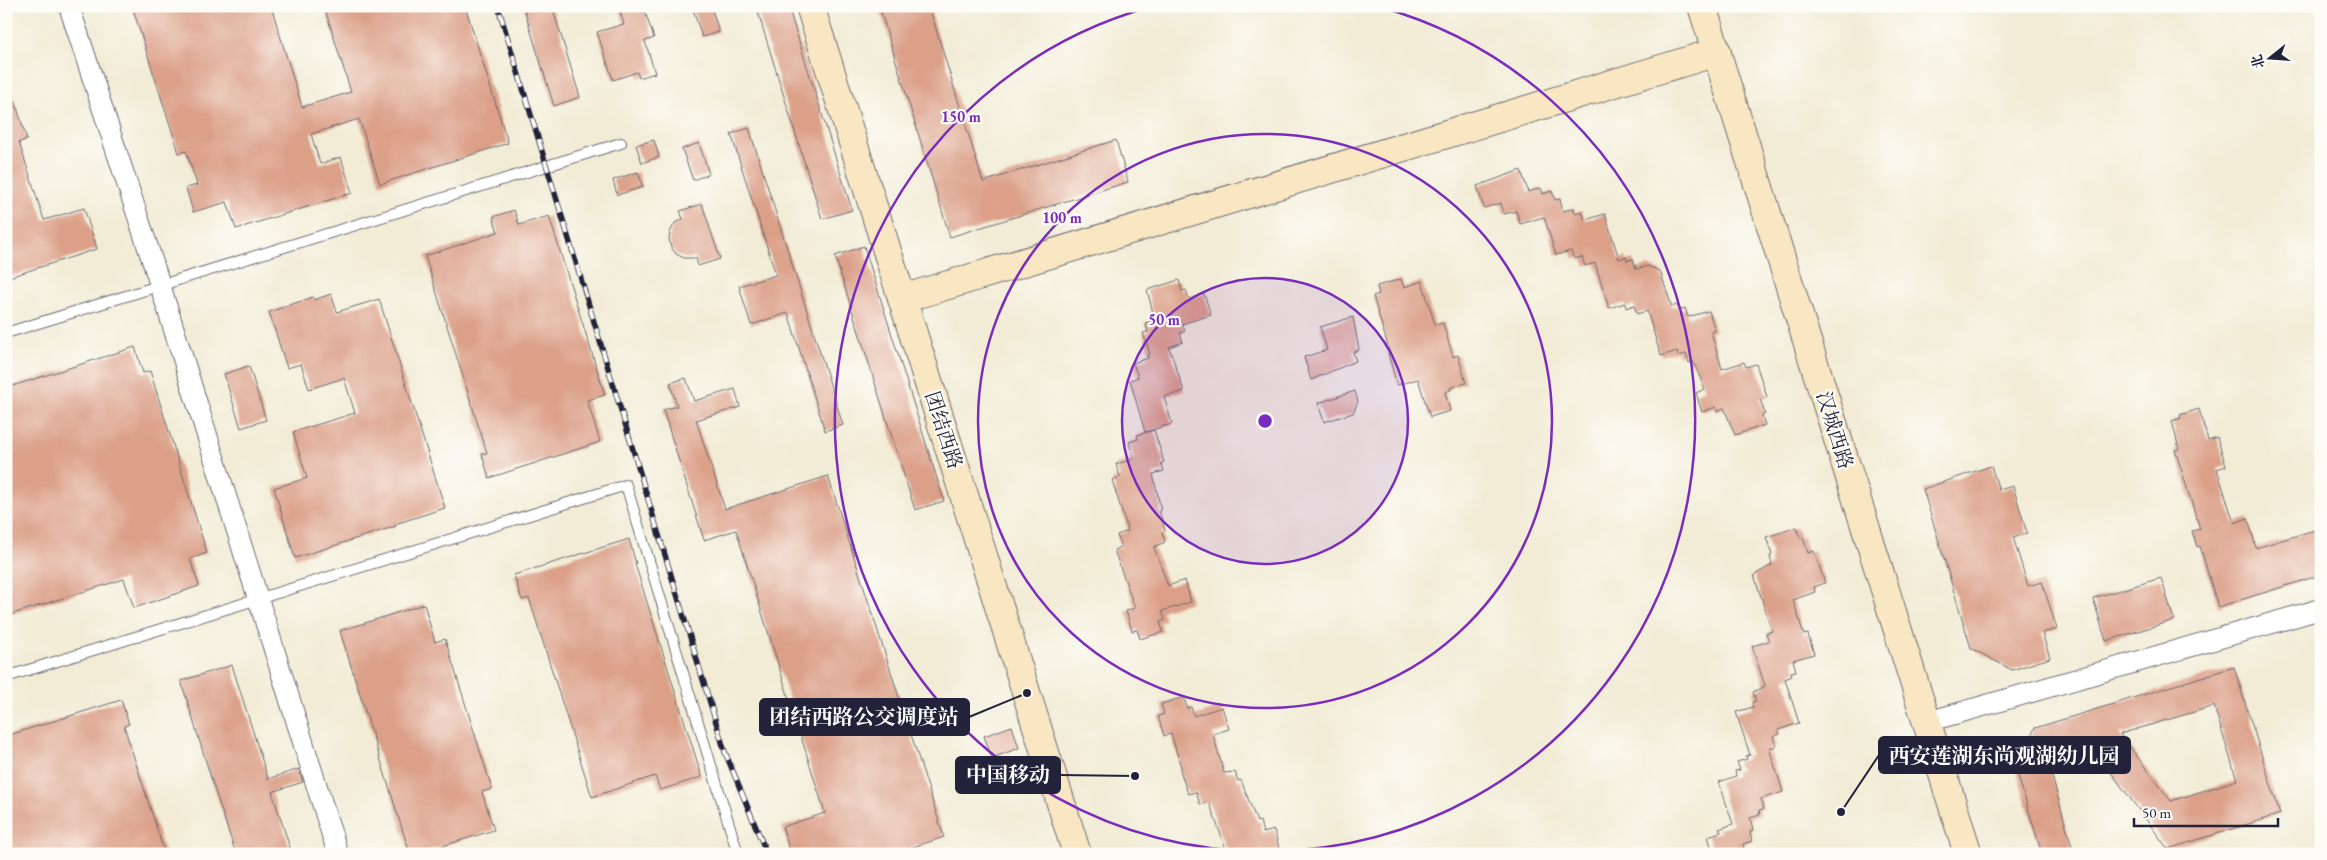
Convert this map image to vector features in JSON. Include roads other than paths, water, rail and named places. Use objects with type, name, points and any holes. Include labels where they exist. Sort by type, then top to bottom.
[{"type":"street","points":[[69,6],[160,286],[338,854]]},
{"type":"street","name":"团结西路","points":[[810,6],[1077,854]]},
{"type":"street","name":"汉城西路","points":[[1702,6],[1968,854]]},
{"type":"street","points":[[902,299],[1717,52]]},
{"type":"street","points":[[1927,722],[2321,609]]},
{"type":"lane","points":[[6,333],[621,143]]},
{"type":"lane","points":[[6,677],[626,485],[738,854]]},
{"type":"railway","points":[[500,13],[725,752],[767,854]]},
{"type":"place","name":"团结西路公交调度站","points":[[1027,693]]},
{"type":"place","name":"中国移动","points":[[1135,776]]},
{"type":"place","name":"西安莲湖东尚观湖幼儿园","points":[[1841,812]]}]
